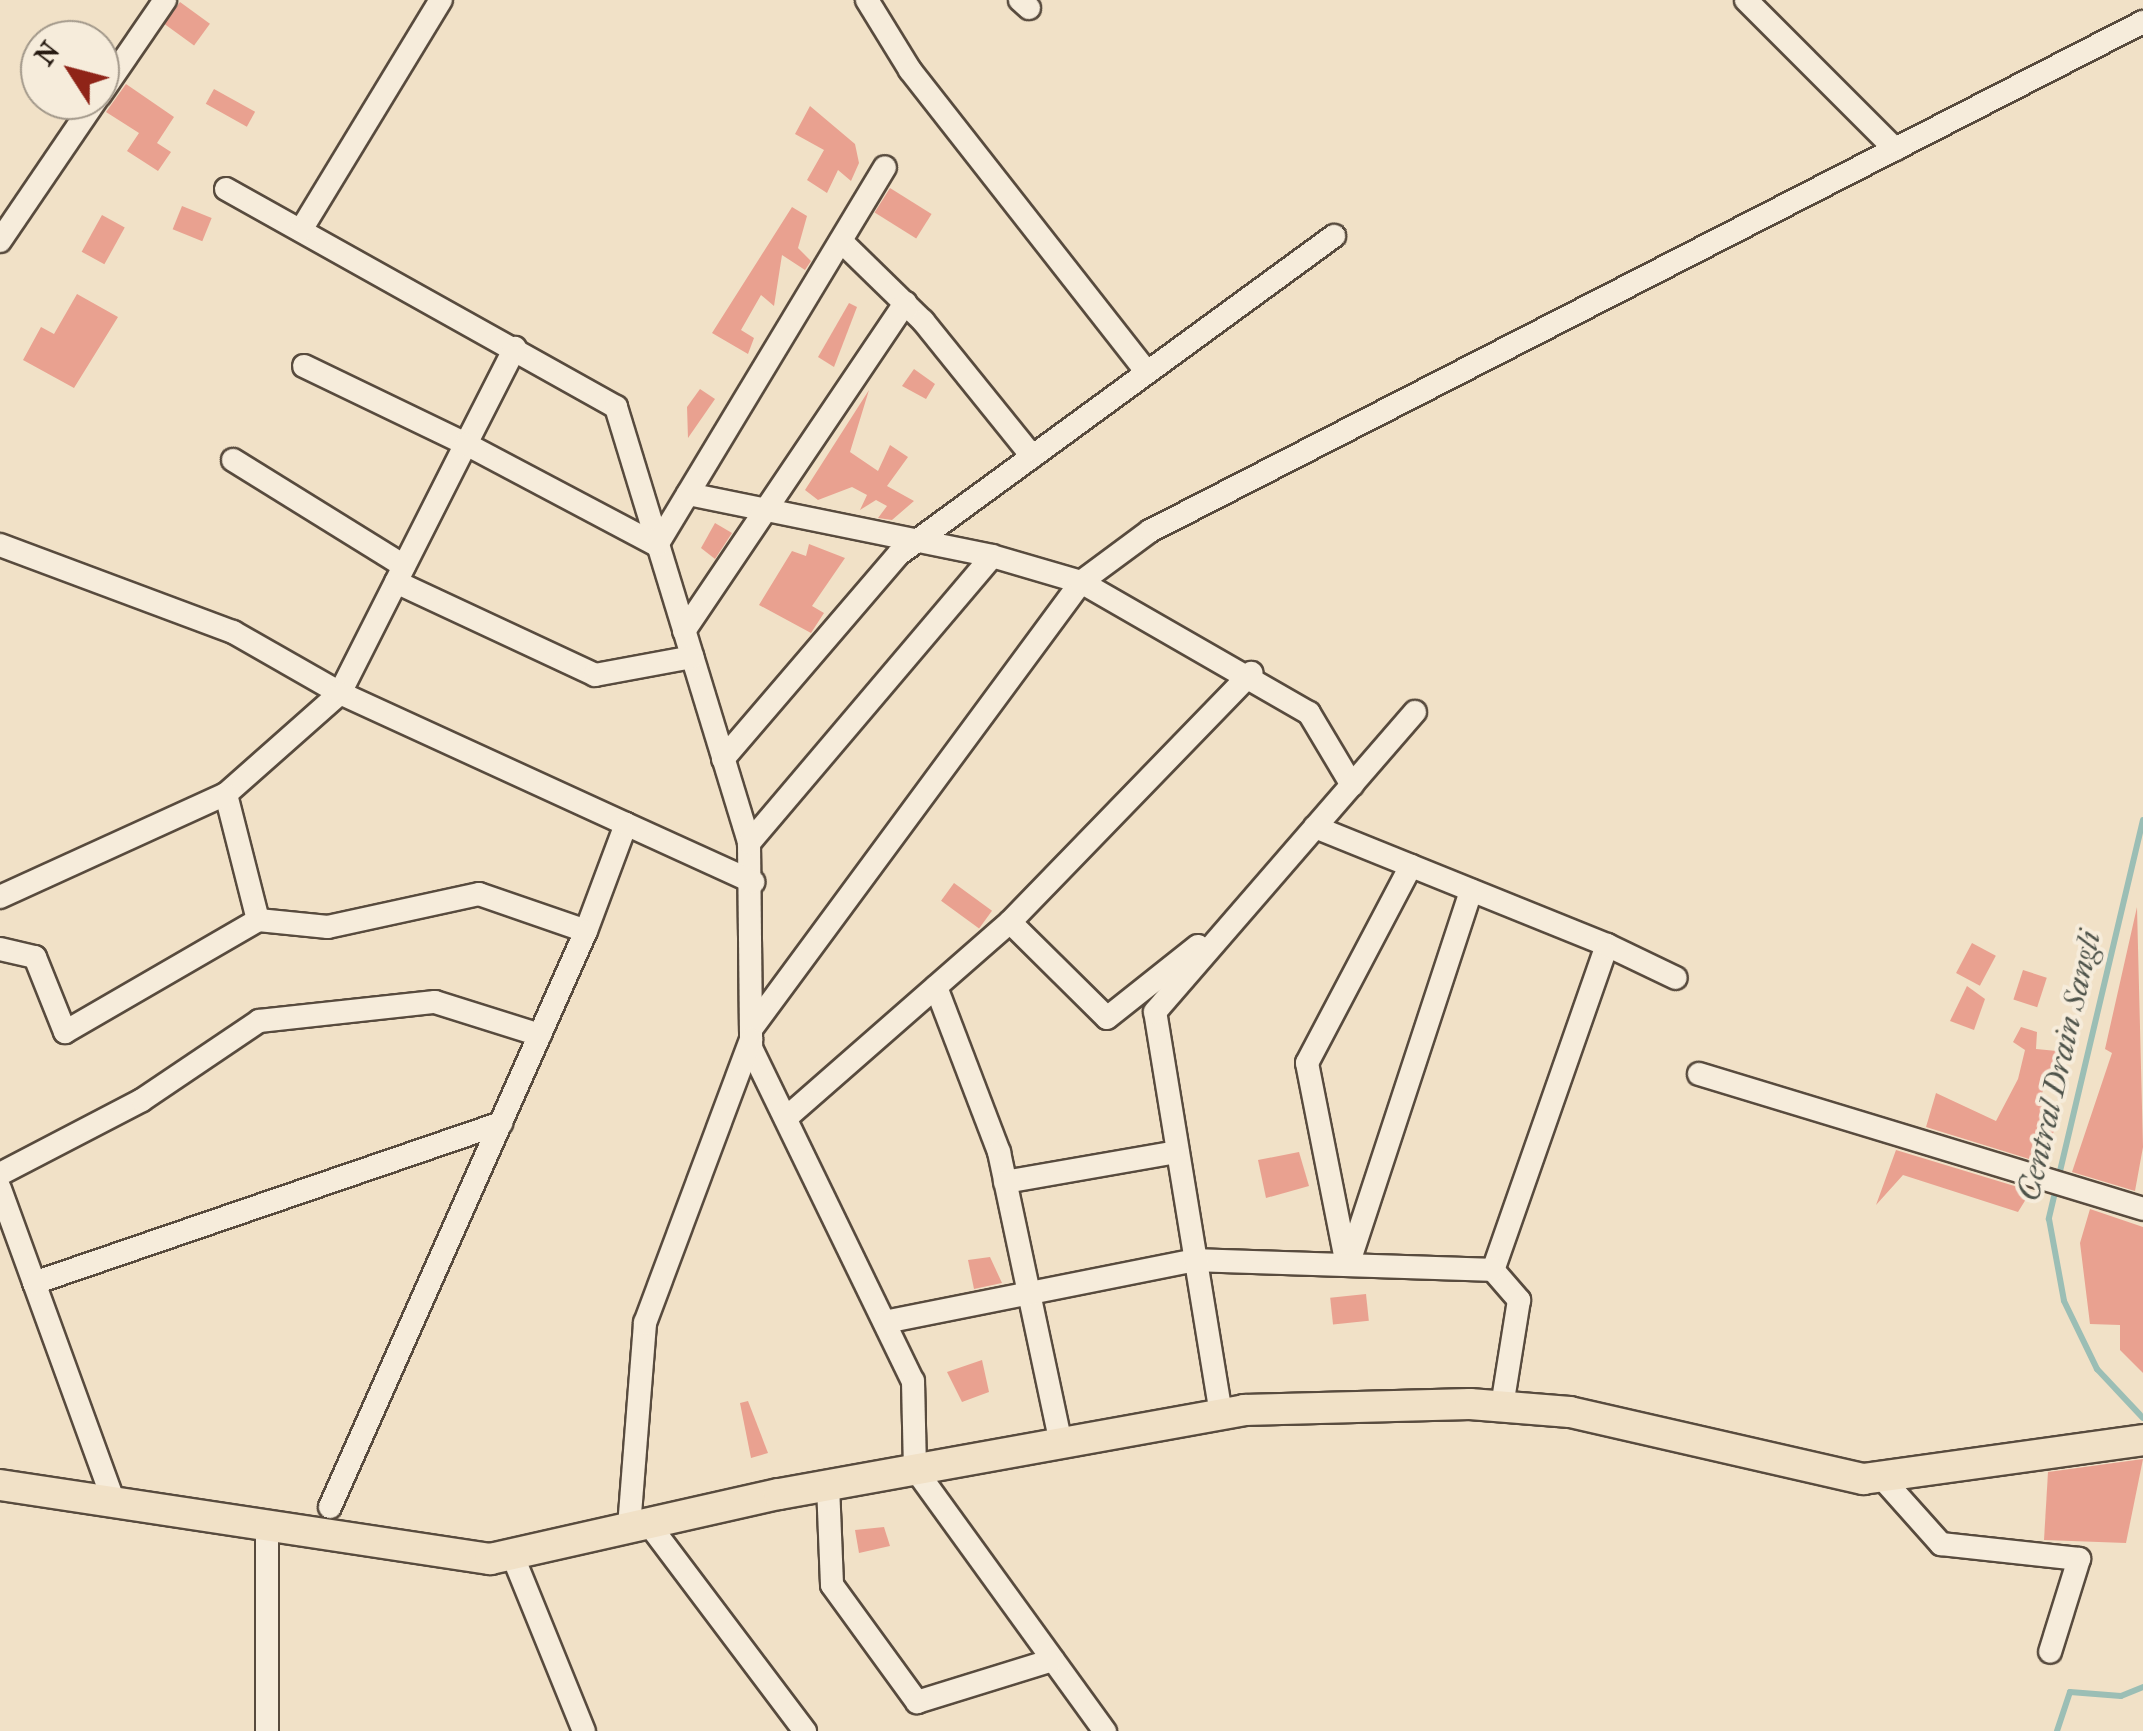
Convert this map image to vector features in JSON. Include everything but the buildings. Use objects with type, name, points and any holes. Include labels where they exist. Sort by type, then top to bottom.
[{"type":"main road","points":[[0,1485],[490,1559],[828,1484],[1221,1414],[1502,1406],[1882,1478],[2143,1440]]},
{"type":"street","points":[[120,66],[165,0]]},
{"type":"street","points":[[301,230],[441,0]]},
{"type":"street","points":[[867,0],[910,70],[1147,372]]},
{"type":"street","points":[[1746,0],[1896,148]]},
{"type":"street","points":[[805,1731],[638,1525],[645,1323],[751,1033],[1081,582],[1150,531],[2143,22]]},
{"type":"street","points":[[0,241],[83,120]]},
{"type":"street","points":[[657,545],[886,167]]},
{"type":"street","points":[[226,190],[616,407],[749,843],[753,882],[751,1033],[786,1118],[913,1381],[916,1469],[1104,1731]]},
{"type":"street","points":[[723,759],[917,541],[1334,236]]},
{"type":"street","points":[[841,240],[905,303],[1032,456]]},
{"type":"street","points":[[684,631],[770,510],[905,303]]},
{"type":"street","points":[[0,897],[226,794],[340,693],[515,348]]},
{"type":"street","points":[[304,366],[466,444],[657,545]]},
{"type":"street","points":[[234,460],[400,574],[595,675],[692,657]]},
{"type":"street","points":[[688,494],[992,556],[1081,582],[1251,674],[1310,714],[1352,784]]},
{"type":"street","points":[[0,545],[233,632],[340,693],[753,882]]},
{"type":"street","points":[[749,843],[992,556]]},
{"type":"street","points":[[786,1118],[1010,922],[1251,674]]},
{"type":"street","points":[[1221,1414],[1155,1012],[1415,712]]},
{"type":"street","points":[[226,794],[258,920]]},
{"type":"street","points":[[330,1507],[586,932],[626,824]]},
{"type":"street","points":[[1315,826],[1606,944],[1676,978]]},
{"type":"street","points":[[1348,1265],[1307,1063],[1411,866]]},
{"type":"street","points":[[1348,1265],[1472,890]]},
{"type":"street","points":[[0,949],[35,956],[66,1032],[258,920],[328,928],[479,894],[586,932]]},
{"type":"street","points":[[1010,922],[1106,1018],[1241,912]]},
{"type":"street","points":[[1493,1270],[1606,944]]},
{"type":"street","points":[[936,987],[1005,1182],[1061,1443]]},
{"type":"street","points":[[0,1174],[142,1100],[259,1021],[436,1002],[540,1036]]},
{"type":"street","points":[[1698,1074],[2143,1209]]},
{"type":"street","points":[[34,1283],[501,1123]]},
{"type":"street","points":[[1005,1182],[1177,1152]]},
{"type":"street","points":[[0,1190],[114,1502]]},
{"type":"street","points":[[885,1322],[1028,1289],[1196,1260],[1493,1270],[1520,1300],[1502,1406]]},
{"type":"street","points":[[1882,1478],[1941,1544],[2079,1559],[2050,1652]]},
{"type":"street","points":[[828,1484],[832,1585],[917,1702],[1054,1660]]},
{"type":"street","points":[[267,1525],[267,1731]]},
{"type":"street","points":[[512,1554],[584,1731]]},
{"type":"waterway","name":"Central Drain Sangli","points":[[2143,820],[2049,1219],[2064,1301],[2097,1369],[2143,1418]]},
{"type":"waterway","name":"Central Drain Sangli","points":[[2057,1731],[2070,1692],[2121,1696],[2143,1687]]}]
